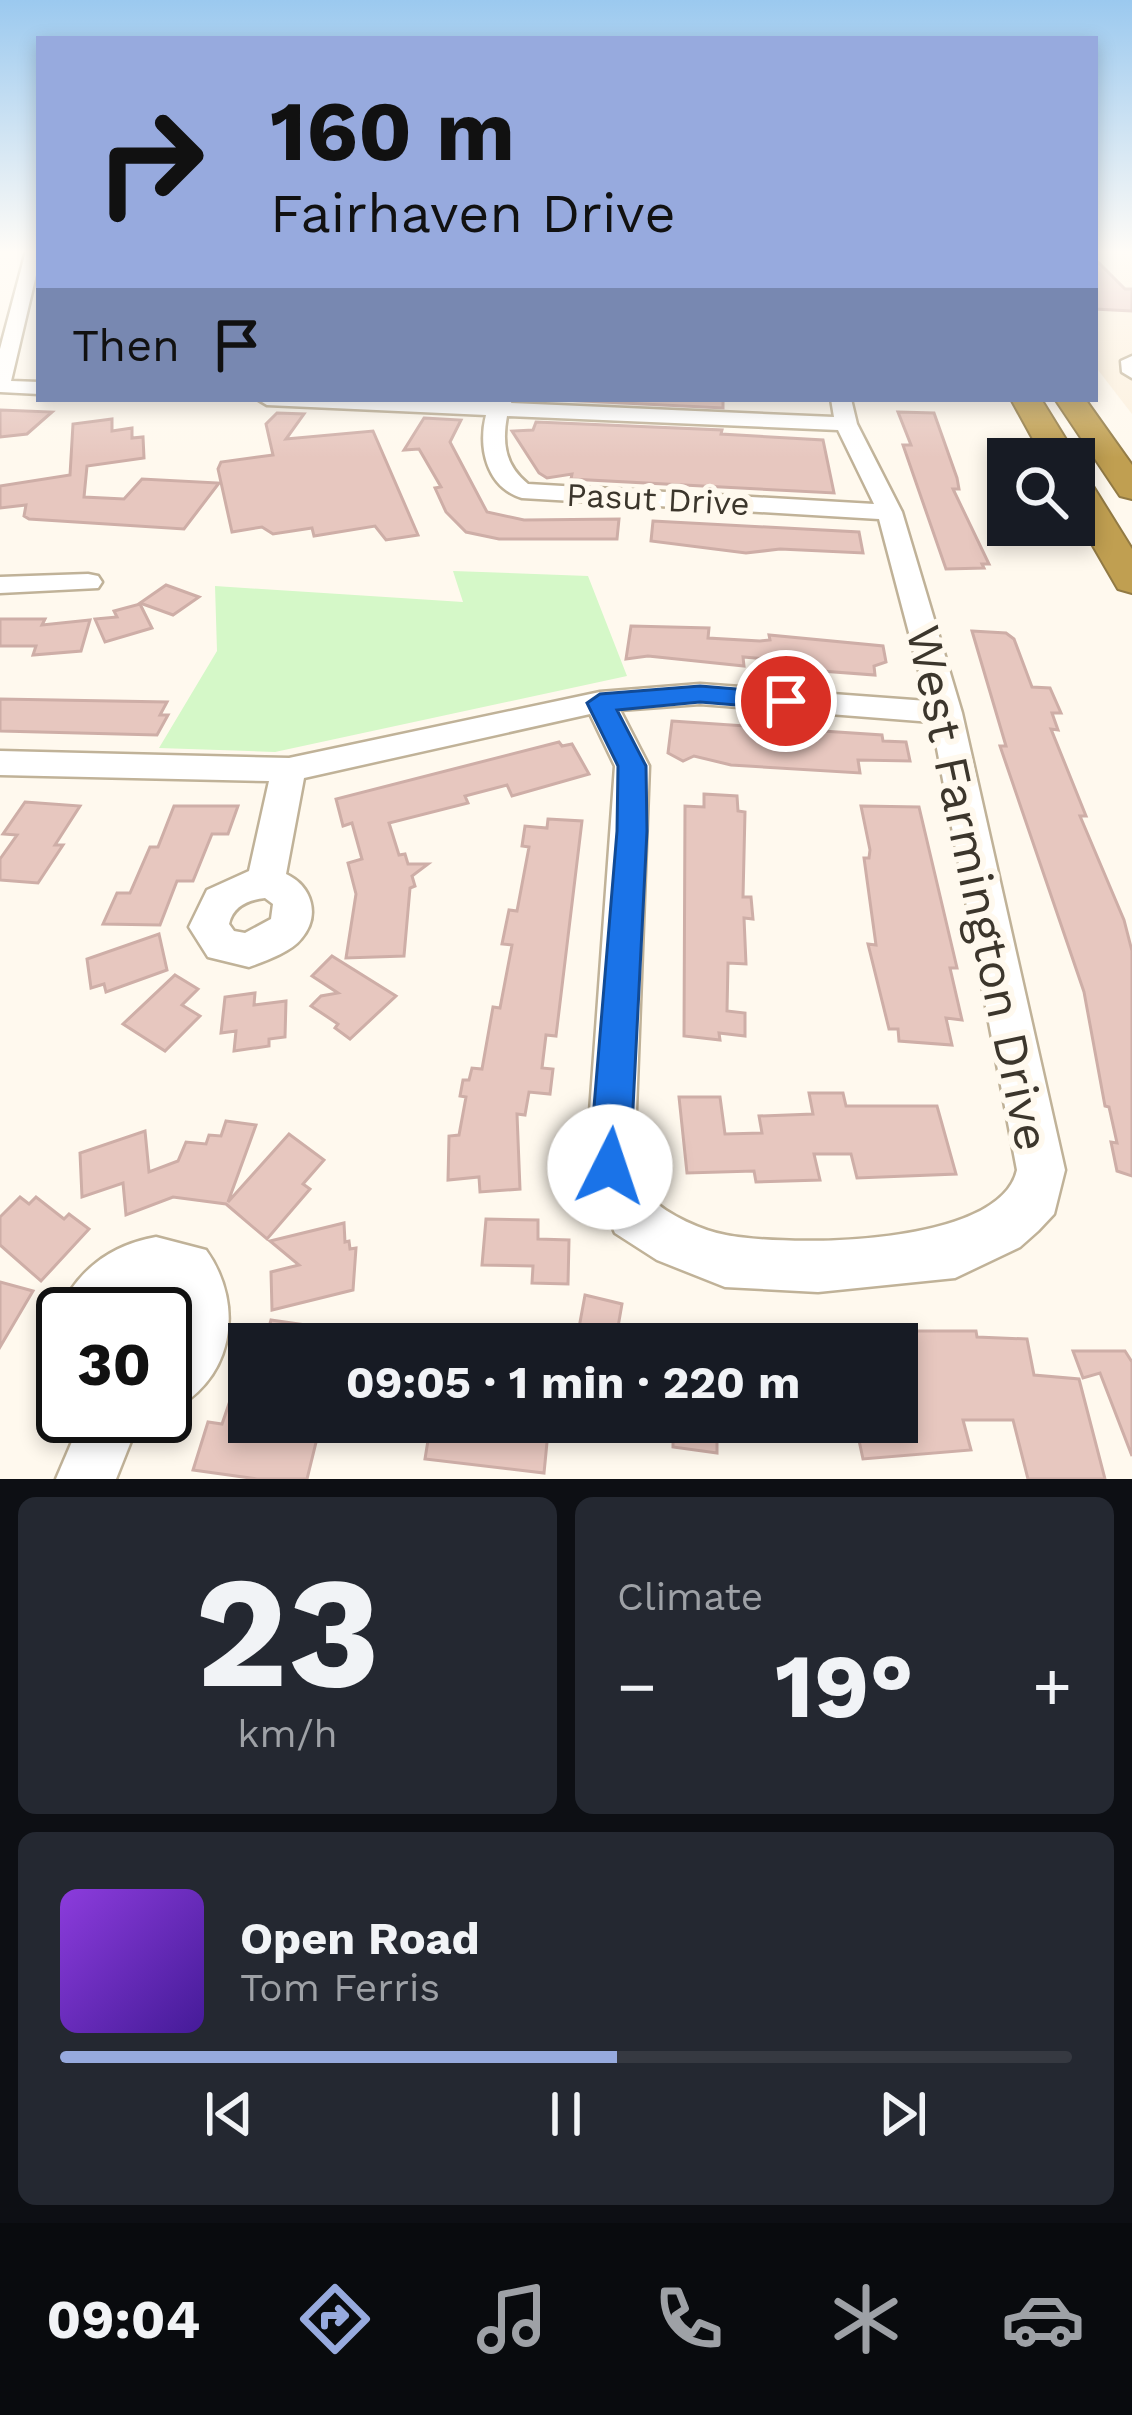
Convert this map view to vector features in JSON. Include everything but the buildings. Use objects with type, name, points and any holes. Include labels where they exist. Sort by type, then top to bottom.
[{"type":"highway","points":[[1028,402],[1048,438]]},
{"type":"highway","points":[[1072,402],[1132,489]]},
{"type":"highway","points":[[1095,518],[1132,581]]},
{"type":"street","points":[[22,320],[0,386],[36,388]]},
{"type":"street","points":[[1131,361],[1132,372]]},
{"type":"street","points":[[393,402],[846,424]]},
{"type":"street","name":"West Farmington Drive","points":[[600,703],[632,766],[610,1167],[633,1215],[675,1242],[725,1261],[818,1266],[955,1252],[1002,1229],[1036,1196],[1041,1170],[946,713],[890,512],[846,424],[842,402]]},
{"type":"street","name":"Pasut Drive","points":[[500,404],[491,451],[504,478],[522,491],[890,512]]},
{"type":"street","points":[[0,585],[88,582]]},
{"type":"street","points":[[0,763],[289,770],[600,703],[700,694],[946,713]]},
{"type":"street","points":[[265,883],[289,770]]},
{"type":"street","points":[[106,1287],[130,1268],[151,1262],[187,1269],[199,1282],[206,1301],[206,1323],[192,1350]]},
{"type":"street","points":[[86,1479],[101,1443]]},
{"type":"shaded area","points":[[1098,320],[1132,320],[1132,414],[1098,370]]},
{"type":"green space","points":[[453,571],[588,576],[627,676],[275,752],[159,748],[217,651],[215,586],[463,602]]},
{"type":"route","points":[[610,1167],[632,766],[600,703],[700,694],[786,701]]}]
